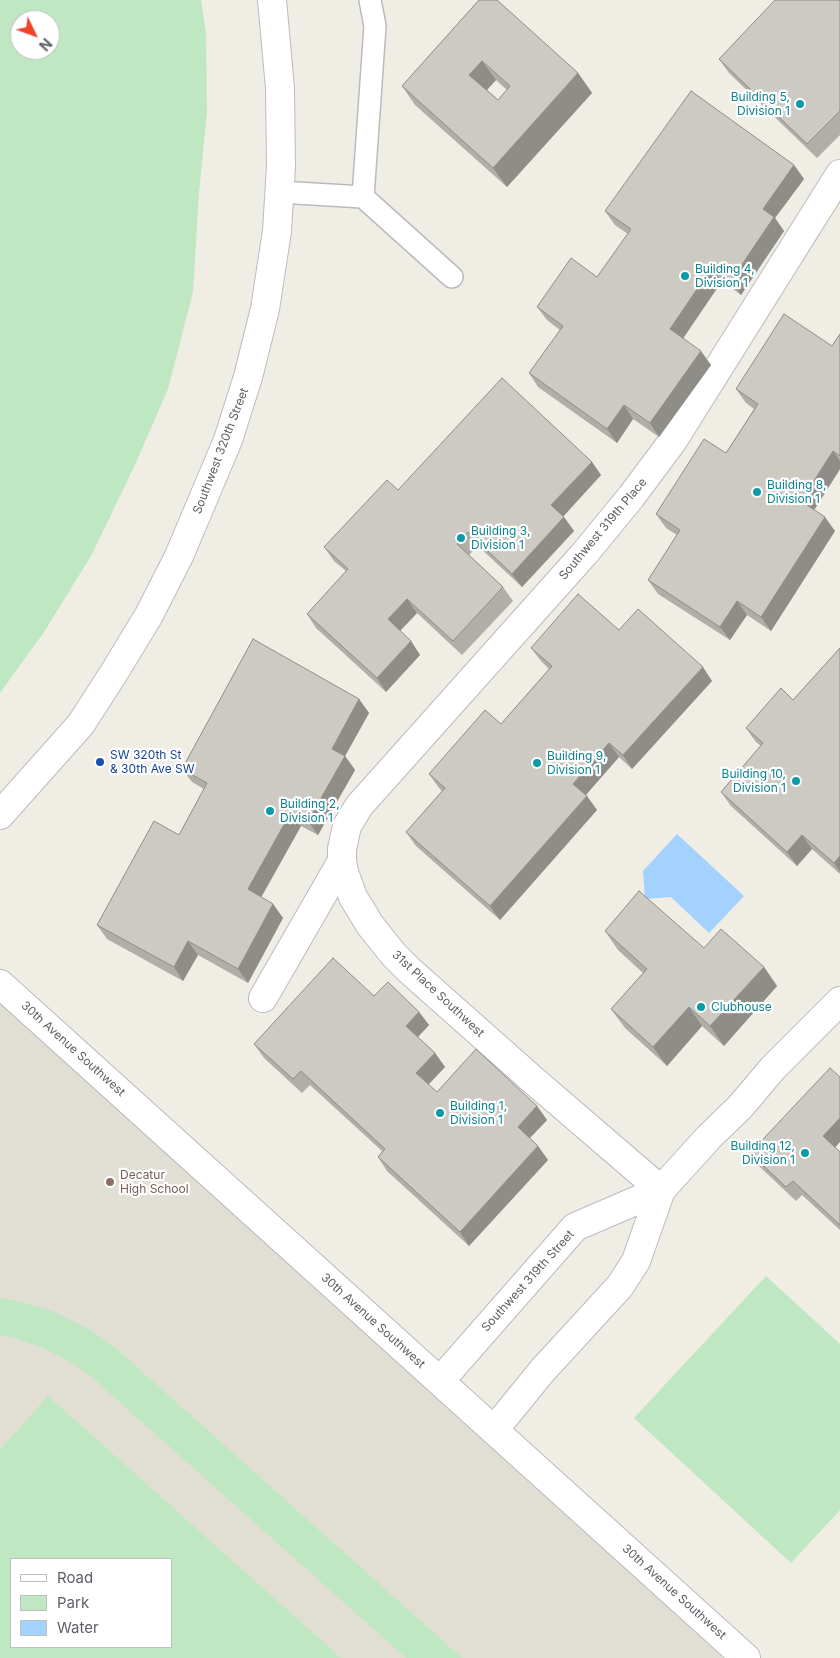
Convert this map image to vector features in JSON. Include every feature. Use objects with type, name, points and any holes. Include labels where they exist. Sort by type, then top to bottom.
[{"type":"street","name":"Southwest 320th Street","points":[[0,815],[81,724],[115,671],[149,615],[180,556],[228,440],[248,377],[265,309],[278,230],[280,88],[272,0]]},
{"type":"street","name":"Southwest 319th Place","points":[[342,861],[342,849],[347,826],[359,806],[585,553],[631,497],[672,442],[840,174]]},
{"type":"street","points":[[263,998],[342,861]]},
{"type":"street","name":"31st Place Southwest","points":[[342,861],[348,885],[357,904],[381,940],[394,955],[518,1067],[660,1190]]},
{"type":"street","name":"30th Avenue Southwest","points":[[0,984],[746,1658]]},
{"type":"street","name":"Southwest 319th Street","points":[[440,1381],[576,1227],[660,1190],[709,1137],[740,1107],[773,1068],[840,1001]]},
{"type":"street","name":"Southwest 319th Street","points":[[494,1430],[542,1371],[620,1286],[636,1261],[660,1190]]},
{"type":"lane","points":[[363,197],[375,26],[370,0]]},
{"type":"lane","points":[[280,192],[363,197],[452,277]]},
{"type":"shaded area","name":"Decatur High School","points":[[0,984],[746,1658],[0,1658]]},
{"type":"green space","points":[[0,0],[201,0],[206,33],[207,112],[199,193],[193,292],[168,389],[134,467],[91,556],[44,632],[0,693]]},
{"type":"green space","points":[[766,1276],[840,1344],[840,1510],[791,1563],[634,1418]]},
{"type":"green space","points":[[0,1298],[18,1301],[55,1312],[89,1329],[120,1352],[462,1658],[406,1658],[95,1380],[69,1361],[41,1347],[11,1337],[0,1336]]},
{"type":"green space","points":[[48,1396],[341,1658],[0,1658],[0,1450]]},
{"type":"water","points":[[677,834],[744,896],[709,933],[671,897],[645,899],[643,871]]},
{"type":"building","points":[[479,0],[497,0],[578,73],[493,168],[402,86]],"holes":[[[482,61],[510,86],[498,100],[469,75]]]},
{"type":"building","name":"Building 5, Division 1","points":[[775,0],[840,0],[840,111],[807,144],[719,59]]},
{"type":"building","name":"Building 4, Division 1","points":[[691,91],[794,165],[763,209],[774,217],[731,281],[712,267],[670,329],[701,351],[650,423],[624,405],[607,429],[529,373],[563,326],[537,307],[571,258],[597,277],[631,229],[605,211]]},
{"type":"building","name":"Building 8, Division 1","points":[[784,314],[832,346],[840,334],[840,456],[833,451],[801,501],[825,517],[761,617],[737,601],[720,627],[648,580],[680,530],[656,514],[704,439],[726,453],[758,404],[736,389]]},
{"type":"building","name":"Building 3, Division 1","points":[[502,378],[592,462],[551,505],[564,517],[512,574],[468,532],[457,544],[503,587],[453,641],[407,599],[388,619],[411,641],[377,678],[307,614],[348,569],[324,547],[387,480],[398,490]]},
{"type":"building","name":"Building 9, Division 1","points":[[578,594],[619,630],[638,609],[703,667],[623,755],[609,743],[573,784],[587,796],[490,906],[406,832],[445,788],[429,774],[485,710],[501,724],[552,666],[531,648]]},
{"type":"building","name":"Building 2, Division 1","points":[[253,639],[359,699],[332,749],[345,756],[308,821],[291,812],[248,889],[273,904],[238,969],[188,941],[174,967],[97,925],[154,821],[179,835],[207,783],[182,769]]},
{"type":"building","name":"Building 10, Division 1","points":[[840,648],[840,856],[834,863],[802,835],[787,852],[721,792],[763,743],[746,728],[781,688],[793,700]]},
{"type":"building","name":"Clubhouse","points":[[639,891],[704,948],[721,929],[764,967],[710,1026],[689,1007],[653,1047],[611,1009],[647,969],[605,931]]},
{"type":"building","name":"Building 1, Division 1","points":[[333,958],[374,996],[388,982],[419,1012],[406,1026],[435,1053],[416,1073],[437,1092],[476,1049],[537,1106],[518,1127],[538,1146],[460,1232],[378,1157],[385,1149],[301,1071],[293,1079],[254,1044]]},
{"type":"building","name":"Building 12, Division 1","points":[[830,1068],[840,1077],[840,1118],[823,1136],[840,1152],[840,1225],[793,1181],[786,1187],[750,1153]]},
{"type":"place","name":"Building 5, Division 1","points":[[800,104]]},
{"type":"place","name":"Building 4, Division 1","points":[[685,276]]},
{"type":"place","name":"Building 8, Division 1","points":[[757,492]]},
{"type":"place","name":"Building 3, Division 1","points":[[461,538]]},
{"type":"place","name":"SW 320th St & 30th Ave SW","points":[[100,762]]},
{"type":"place","name":"Building 9, Division 1","points":[[537,763]]},
{"type":"place","name":"Building 10, Division 1","points":[[796,781]]},
{"type":"place","name":"Building 2, Division 1","points":[[270,811]]},
{"type":"place","name":"Clubhouse","points":[[701,1007]]},
{"type":"place","name":"Building 1, Division 1","points":[[440,1113]]},
{"type":"place","name":"Building 12, Division 1","points":[[805,1153]]},
{"type":"place","name":"Decatur High School","points":[[110,1182]]}]
